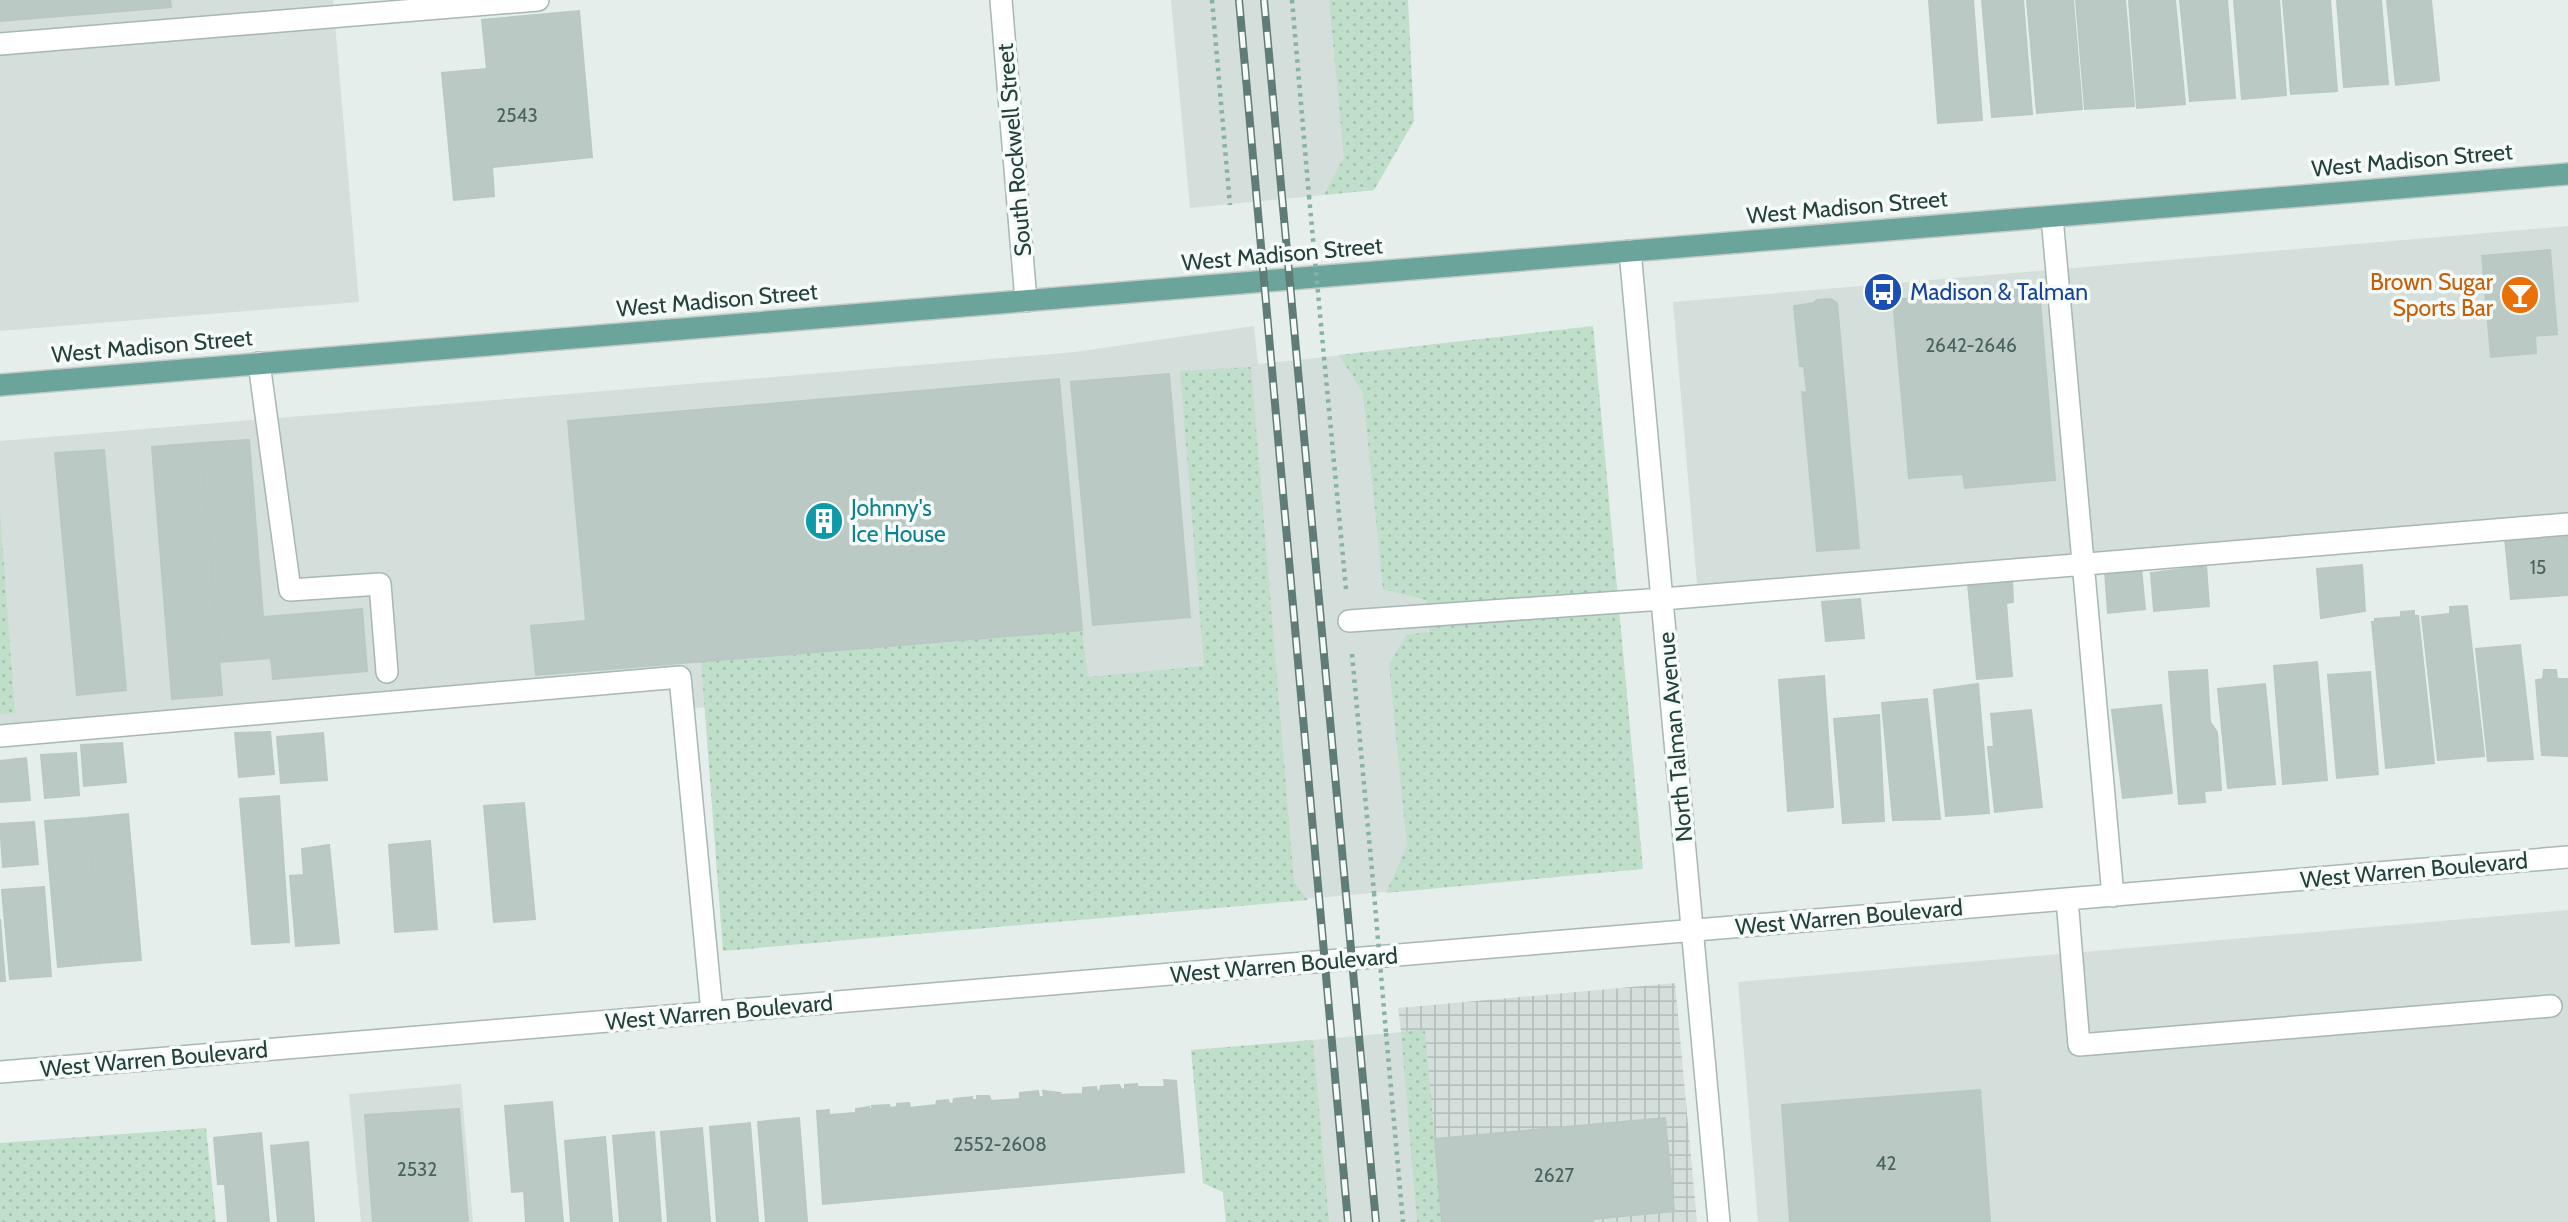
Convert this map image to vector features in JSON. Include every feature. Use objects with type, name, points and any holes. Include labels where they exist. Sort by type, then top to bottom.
[{"type":"main road","name":"West Madison Street","points":[[0,385],[2568,174]]},
{"type":"street","points":[[0,44],[538,0]]},
{"type":"street","name":"South Rockwell Street","points":[[1001,0],[1026,301]]},
{"type":"street","points":[[2052,217],[2113,896]]},
{"type":"street","name":"North Talman Avenue","points":[[1630,251],[1719,1222]]},
{"type":"street","points":[[259,363],[290,590],[380,584],[387,672]]},
{"type":"street","points":[[1349,621],[1662,599],[2568,524]]},
{"type":"street","points":[[0,736],[680,677],[712,1012]]},
{"type":"street","name":"West Warren Boulevard","points":[[0,1072],[2568,857]]},
{"type":"street","points":[[2067,899],[2079,1045],[2551,1006]]},
{"type":"path","points":[[1213,0],[1230,205]]},
{"type":"path","points":[[1292,0],[1324,357]]},
{"type":"path","points":[[1374,893],[1403,1222]]},
{"type":"shaded area","points":[[0,0],[333,0],[359,302],[0,331]]},
{"type":"shaded area","points":[[1171,0],[1358,0],[1374,190],[1190,208]]},
{"type":"shaded area","points":[[2568,226],[2568,524],[1698,596],[1673,302]]},
{"type":"shaded area","points":[[1254,326],[1258,364],[1401,349],[1453,886],[1223,906],[1088,677],[683,709],[680,677],[0,736],[0,441],[1075,352]]},
{"type":"shaded area","points":[[2568,910],[2568,1222],[1758,1222],[1738,982]]},
{"type":"shaded area","points":[[1675,983],[1697,1222],[1442,1222],[1425,1031],[1401,1032],[1398,1008]]},
{"type":"shaded area","points":[[1425,1030],[1442,1222],[1226,1222],[1223,1192],[1203,1183],[1279,1043]]},
{"type":"shaded area","points":[[461,1084],[473,1222],[361,1222],[349,1094]]},
{"type":"green space","points":[[1329,0],[1408,0],[1414,121],[1374,190],[1324,195],[1344,157]]},
{"type":"green space","points":[[1593,326],[1643,869],[1386,893],[1407,846],[1389,665],[1406,635],[1429,632],[1426,600],[1383,589],[1363,393],[1339,355]]},
{"type":"green space","points":[[1251,367],[1294,882],[1308,900],[723,951],[701,661],[1082,630],[1088,677],[1204,666],[1180,371]]},
{"type":"green space","points":[[0,513],[15,713],[0,714]]},
{"type":"green space","points":[[1425,1030],[1442,1222],[1417,1222],[1401,1032]]},
{"type":"green space","points":[[1313,1040],[1329,1222],[1226,1222],[1223,1192],[1203,1183],[1191,1050]]},
{"type":"green space","points":[[206,1128],[216,1222],[0,1222],[0,1143]]},
{"type":"building","points":[[0,0],[170,0],[171,7],[0,21]]},
{"type":"building","points":[[1929,0],[1973,0],[1982,120],[1938,123]]},
{"type":"building","points":[[1982,0],[2023,0],[2032,114],[1992,117]]},
{"type":"building","points":[[2027,0],[2073,0],[2082,109],[2037,113]]},
{"type":"building","points":[[2076,0],[2125,0],[2134,106],[2085,109]]},
{"type":"building","points":[[2129,0],[2175,0],[2185,104],[2137,108]]},
{"type":"building","points":[[2180,0],[2227,0],[2235,98],[2190,101]]},
{"type":"building","points":[[2234,0],[2279,0],[2286,95],[2242,99]]},
{"type":"building","points":[[2283,0],[2330,0],[2337,91],[2291,94]]},
{"type":"building","points":[[2337,0],[2381,0],[2388,84],[2344,87]]},
{"type":"building","points":[[2387,0],[2431,0],[2439,80],[2396,85]]},
{"type":"building","points":[[579,11],[592,157],[492,167],[494,196],[454,200],[442,73],[487,69],[482,20]]},
{"type":"building","name":"Brown Sugar Sports Bar","points":[[2550,250],[2557,334],[2535,336],[2536,353],[2491,357],[2482,256]]},
{"type":"building","points":[[2039,288],[2055,480],[1965,488],[1963,474],[1909,478],[1893,300]]},
{"type":"building","points":[[1831,299],[1837,303],[1859,548],[1817,551],[1802,392],[1807,393],[1804,366],[1800,366],[1794,306]]},
{"type":"building","points":[[1169,374],[1190,617],[1093,625],[1071,382]]},
{"type":"building","name":"Johnny's Ice House","points":[[1059,379],[1082,630],[536,675],[531,626],[586,621],[568,421]]},
{"type":"building","points":[[249,440],[263,617],[362,609],[367,671],[273,679],[271,658],[220,662],[201,443]]},
{"type":"building","points":[[201,443],[222,695],[172,699],[152,447]]},
{"type":"building","points":[[104,450],[126,690],[77,695],[55,453]]},
{"type":"building","points":[[2568,535],[2568,595],[2511,599],[2505,538]]},
{"type":"building","points":[[2362,565],[2365,611],[2321,618],[2317,569]]},
{"type":"building","points":[[2206,566],[2209,606],[2154,611],[2151,573]]},
{"type":"building","points":[[2141,568],[2145,609],[2108,613],[2105,571]]},
{"type":"building","points":[[2012,579],[2013,602],[2006,603],[2012,676],[1977,679],[1968,584]]},
{"type":"building","points":[[1860,599],[1864,638],[1826,641],[1822,602]]},
{"type":"building","points":[[2467,606],[2484,756],[2438,760],[2422,617],[2450,614],[2450,607]]},
{"type":"building","points":[[2414,611],[2414,616],[2418,616],[2434,763],[2386,768],[2372,622],[2375,622],[2375,619],[2401,617],[2401,612]]},
{"type":"building","points":[[2520,645],[2533,759],[2488,761],[2476,649]]},
{"type":"building","points":[[2317,662],[2327,780],[2283,784],[2274,666]]},
{"type":"building","points":[[2207,670],[2210,722],[2217,732],[2221,790],[2204,791],[2205,802],[2179,804],[2169,672]]},
{"type":"building","points":[[2544,670],[2556,670],[2557,679],[2568,679],[2568,756],[2542,755],[2536,680],[2543,679]]},
{"type":"building","points":[[2370,672],[2378,774],[2337,778],[2328,675]]},
{"type":"building","points":[[1824,676],[1833,807],[1788,811],[1779,680]]},
{"type":"building","points":[[1978,684],[1989,813],[1946,816],[1934,690]]},
{"type":"building","points":[[2265,684],[2275,784],[2228,788],[2218,689]]},
{"type":"building","points":[[1927,699],[1940,819],[1893,820],[1882,703]]},
{"type":"building","points":[[2161,705],[2172,793],[2123,798],[2112,710]]},
{"type":"building","points":[[2031,710],[2042,807],[1995,812],[1988,747],[1994,747],[1991,714]]},
{"type":"building","points":[[1879,715],[1884,821],[1843,823],[1834,719]]},
{"type":"building","points":[[270,732],[274,774],[239,777],[235,733]]},
{"type":"building","points":[[323,733],[327,780],[281,783],[277,737]]},
{"type":"building","points":[[122,743],[126,782],[84,786],[81,745]]},
{"type":"building","points":[[76,753],[79,795],[45,798],[41,755]]},
{"type":"building","points":[[26,758],[30,800],[0,802],[0,761]]},
{"type":"building","points":[[279,796],[289,942],[252,944],[240,799]]},
{"type":"building","points":[[524,803],[535,919],[494,922],[484,806]]},
{"type":"building","points":[[128,814],[141,960],[100,963],[88,818]]},
{"type":"building","points":[[88,818],[100,963],[58,967],[45,821]]},
{"type":"building","points":[[34,822],[38,864],[3,867],[0,824]]},
{"type":"building","points":[[430,841],[437,929],[395,932],[389,845]]},
{"type":"building","points":[[329,845],[339,943],[296,946],[290,876],[304,875],[302,849]]},
{"type":"building","points":[[44,887],[51,976],[10,979],[2,890]]},
{"type":"building","points":[[0,919],[5,981],[0,981]]},
{"type":"building","points":[[1164,1080],[1176,1081],[1184,1172],[823,1204],[817,1111],[829,1110],[829,1115],[856,1113],[856,1109],[873,1109],[872,1106],[889,1105],[890,1108],[909,1103],[910,1108],[936,1105],[937,1101],[948,1100],[953,1104],[954,1099],[972,1097],[972,1100],[977,1100],[977,1096],[989,1096],[991,1101],[1020,1099],[1020,1093],[1038,1091],[1039,1097],[1044,1097],[1043,1091],[1060,1093],[1058,1095],[1083,1094],[1083,1088],[1096,1087],[1097,1092],[1101,1086],[1119,1085],[1125,1090],[1125,1085],[1137,1084],[1137,1087],[1165,1087]]},
{"type":"building","points":[[1980,1090],[1990,1222],[1790,1222],[1782,1105]]},
{"type":"building","points":[[552,1102],[563,1222],[526,1222],[524,1191],[512,1192],[505,1106]]},
{"type":"building","points":[[459,1109],[468,1222],[373,1222],[365,1115]]},
{"type":"building","points":[[799,1118],[807,1221],[766,1222],[758,1122]]},
{"type":"building","points":[[1665,1118],[1674,1211],[1593,1219],[1593,1222],[1442,1222],[1435,1139]]},
{"type":"building","points":[[750,1123],[758,1222],[717,1222],[710,1127]]},
{"type":"building","points":[[702,1128],[710,1222],[668,1222],[661,1132]]},
{"type":"building","points":[[654,1132],[661,1222],[620,1222],[613,1136]]},
{"type":"building","points":[[261,1133],[269,1222],[228,1222],[225,1184],[218,1184],[214,1138]]},
{"type":"building","points":[[605,1137],[612,1222],[571,1222],[565,1141]]},
{"type":"building","points":[[308,1142],[314,1222],[278,1222],[271,1146]]},
{"type":"railway","points":[[1239,0],[1348,1222]]},
{"type":"railway","points":[[1264,0],[1376,1222]]},
{"type":"place","name":"Madison & Talman","points":[[1883,292]]},
{"type":"place","name":"Brown Sugar Sports Bar","points":[[2520,295]]},
{"type":"place","name":"Johnny's Ice House","points":[[824,521]]}]
